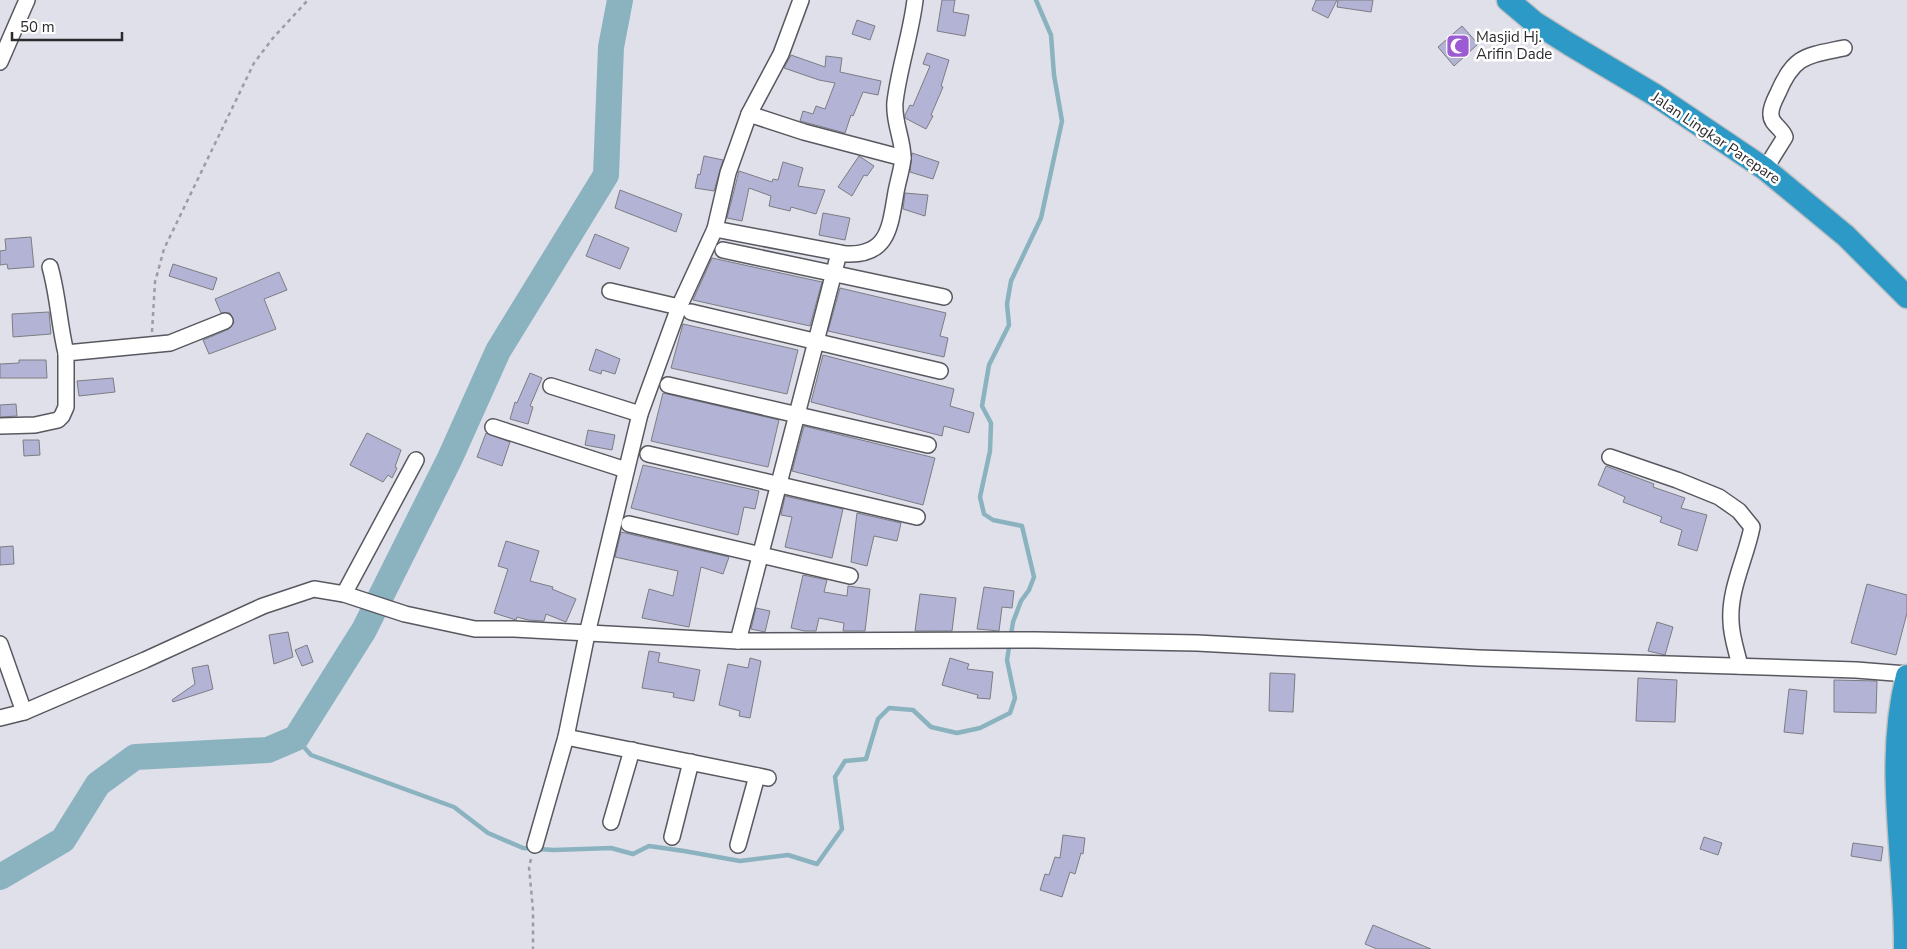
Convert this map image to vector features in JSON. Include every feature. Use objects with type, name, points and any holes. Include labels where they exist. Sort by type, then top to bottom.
[{"type":"highway","name":"Jalan Lingkar Parepare","points":[[1508,0],[1534,22],[1655,95],[1765,168],[1846,236],[1907,297]]},
{"type":"highway","points":[[1905,949],[1905,921],[1896,791],[1896,758],[1900,709],[1907,675]]},
{"type":"street","points":[[0,62],[27,0]]},
{"type":"street","points":[[535,845],[566,737],[587,634],[640,414],[685,309],[715,229],[734,154],[749,114],[781,54],[801,0]]},
{"type":"street","points":[[715,229],[839,253],[860,255],[878,247],[892,217],[903,158],[895,120],[895,102],[912,26],[915,0]]},
{"type":"street","points":[[1765,168],[1785,137],[1772,122],[1771,116],[1774,101],[1788,72],[1798,60],[1844,48]]},
{"type":"street","points":[[749,114],[804,132],[903,158]]},
{"type":"street","points":[[723,250],[944,297]]},
{"type":"street","points":[[738,641],[839,253]]},
{"type":"street","points":[[0,426],[35,425],[58,420],[66,407],[66,353],[56,290],[50,266]]},
{"type":"street","points":[[610,291],[940,371]]},
{"type":"street","points":[[66,353],[152,346],[170,342],[225,321]]},
{"type":"street","points":[[668,385],[928,445]]},
{"type":"street","points":[[550,386],[640,414]]},
{"type":"street","points":[[493,427],[626,470]]},
{"type":"street","points":[[648,454],[917,517]]},
{"type":"street","points":[[1610,457],[1720,497],[1739,511],[1752,527],[1735,586],[1731,621],[1740,666]]},
{"type":"street","points":[[344,594],[416,460]]},
{"type":"street","points":[[629,524],[850,576]]},
{"type":"street","points":[[0,718],[24,712],[146,660],[263,606],[314,589],[344,594],[405,614],[475,629],[514,628],[587,634],[738,641],[1036,640],[1197,643],[1478,658],[1856,670],[1907,675]]},
{"type":"street","points":[[0,644],[24,712]]},
{"type":"street","points":[[566,737],[763,777],[738,845]]},
{"type":"street","points":[[611,822],[632,750]]},
{"type":"street","points":[[672,837],[691,762]]},
{"type":"path","points":[[152,346],[155,282],[164,249],[254,63],[273,38],[308,0]]},
{"type":"path","points":[[529,867],[533,910],[533,949]]},
{"type":"building","points":[[942,0],[955,0],[953,12],[969,15],[965,36],[937,31]]},
{"type":"building","points":[[1316,0],[1337,0],[1328,18],[1312,10]]},
{"type":"building","points":[[1338,0],[1373,0],[1371,12],[1337,7]]},
{"type":"building","points":[[857,20],[875,26],[870,40],[852,34]]},
{"type":"building","name":"Masjid Hj. Arifin Dade","points":[[1462,26],[1478,44],[1454,66],[1438,47]]},
{"type":"building","points":[[927,53],[949,60],[941,86],[943,87],[931,115],[933,116],[926,129],[905,118],[905,115],[910,105],[913,106],[930,66],[923,64]]},
{"type":"building","points":[[791,55],[825,67],[826,56],[842,58],[840,72],[881,81],[878,95],[863,92],[853,116],[851,115],[845,133],[800,121],[803,111],[813,114],[816,106],[825,109],[835,83],[819,80],[784,68]]},
{"type":"building","points":[[912,153],[939,162],[933,179],[910,172]]},
{"type":"building","points":[[704,156],[723,160],[714,191],[695,188]]},
{"type":"building","points":[[859,156],[874,166],[867,176],[864,175],[852,196],[838,187]]},
{"type":"building","points":[[783,162],[803,168],[798,186],[825,190],[816,214],[791,207],[790,211],[769,206],[771,196],[749,188],[742,221],[727,218],[739,171],[772,182],[773,179],[778,180]]},
{"type":"building","points":[[620,190],[682,214],[676,232],[615,208]]},
{"type":"building","points":[[905,193],[928,195],[925,216],[903,209]]},
{"type":"building","points":[[823,213],[850,218],[845,240],[819,235]]},
{"type":"building","points":[[595,234],[629,248],[620,269],[586,256]]},
{"type":"building","points":[[31,237],[34,267],[8,269],[7,264],[0,265],[0,251],[6,250],[5,239]]},
{"type":"building","points":[[712,258],[822,282],[810,326],[693,300]]},
{"type":"building","points":[[173,264],[217,278],[213,290],[169,276]]},
{"type":"building","points":[[279,272],[287,290],[264,299],[276,329],[209,354],[203,340],[229,329],[234,322],[230,313],[221,313],[215,299]]},
{"type":"building","points":[[840,288],[946,313],[940,336],[948,338],[944,357],[828,331]]},
{"type":"building","points":[[49,312],[51,334],[13,337],[12,314]]},
{"type":"building","points":[[683,324],[798,350],[787,394],[671,368]]},
{"type":"building","points":[[596,349],[620,359],[615,374],[602,370],[601,374],[589,370]]},
{"type":"building","points":[[823,355],[954,389],[950,406],[974,413],[969,433],[944,426],[942,436],[811,402]]},
{"type":"building","points":[[19,360],[46,360],[47,378],[0,378],[0,364],[19,363]]},
{"type":"building","points":[[530,373],[542,378],[530,406],[533,407],[528,424],[510,419],[515,402],[517,403]]},
{"type":"building","points":[[113,378],[115,392],[79,396],[77,381]]},
{"type":"building","points":[[663,393],[779,420],[768,467],[651,441]]},
{"type":"building","points":[[16,404],[17,416],[0,417],[0,405]]},
{"type":"building","points":[[804,426],[935,458],[923,505],[792,471]]},
{"type":"building","points":[[588,430],[615,435],[612,450],[585,445]]},
{"type":"building","points":[[367,433],[401,450],[395,467],[397,468],[392,478],[388,475],[383,482],[350,465]]},
{"type":"building","points":[[486,433],[510,442],[502,466],[477,457]]},
{"type":"building","points":[[23,440],[39,440],[40,455],[24,456]]},
{"type":"building","points":[[643,465],[759,491],[755,509],[744,507],[738,535],[631,508]]},
{"type":"building","points":[[1606,466],[1654,484],[1653,487],[1685,498],[1681,508],[1707,515],[1697,551],[1678,545],[1682,530],[1660,522],[1662,517],[1623,502],[1625,497],[1598,485]]},
{"type":"building","points":[[785,496],[843,509],[832,558],[785,547],[792,517],[781,515]]},
{"type":"building","points":[[857,513],[901,523],[897,541],[874,536],[867,566],[851,562]]},
{"type":"building","points":[[621,532],[729,557],[723,574],[701,567],[689,627],[642,618],[649,589],[673,596],[678,571],[615,557]]},
{"type":"building","points":[[506,541],[539,551],[530,581],[553,587],[552,589],[576,599],[566,622],[546,614],[544,621],[517,617],[516,620],[494,613],[508,569],[498,566]]},
{"type":"building","points":[[13,546],[14,564],[0,565],[0,547]]},
{"type":"building","points":[[803,575],[827,580],[824,592],[847,596],[848,586],[870,589],[865,631],[843,631],[844,623],[819,618],[816,631],[791,628]]},
{"type":"building","points":[[1867,584],[1907,595],[1907,613],[1896,655],[1851,643]]},
{"type":"building","points":[[984,587],[1014,591],[1012,608],[1002,607],[999,631],[977,629]]},
{"type":"building","points":[[920,594],[956,598],[952,631],[915,631]]},
{"type":"building","points":[[756,608],[770,611],[765,632],[751,629]]},
{"type":"building","points":[[1657,622],[1673,627],[1665,655],[1648,651]]},
{"type":"building","points":[[288,632],[293,657],[274,664],[269,635]]},
{"type":"building","points":[[307,645],[313,662],[302,666],[295,650]]},
{"type":"building","points":[[649,651],[660,653],[658,662],[700,670],[694,701],[673,697],[674,693],[642,688]]},
{"type":"building","points":[[750,658],[761,661],[750,718],[739,716],[740,711],[719,705],[728,664],[748,668]]},
{"type":"building","points":[[950,658],[969,664],[967,669],[993,672],[990,699],[977,698],[978,695],[942,685]]},
{"type":"building","points":[[208,665],[213,689],[173,702],[172,700],[195,684],[192,668]]},
{"type":"building","points":[[1270,673],[1295,674],[1293,712],[1269,711]]},
{"type":"building","points":[[1638,678],[1677,680],[1675,722],[1636,721]]},
{"type":"building","points":[[1834,680],[1877,681],[1876,713],[1834,712]]},
{"type":"building","points":[[1789,689],[1807,691],[1803,734],[1784,732]]},
{"type":"building","points":[[1063,835],[1085,838],[1083,854],[1081,853],[1075,874],[1070,872],[1062,897],[1040,890],[1045,874],[1049,875],[1055,857],[1060,858]]},
{"type":"building","points":[[1704,837],[1722,843],[1718,855],[1700,849]]},
{"type":"building","points":[[1853,843],[1883,847],[1881,861],[1851,856]]},
{"type":"building","points":[[1373,925],[1431,949],[1377,949],[1365,944]]},
{"type":"waterway","points":[[0,877],[63,840],[98,784],[135,757],[268,750],[296,738],[364,630],[450,458],[498,351],[606,175],[611,47],[620,0]]},
{"type":"waterway","points":[[296,738],[311,755],[454,807],[488,833],[523,848],[554,850],[611,848],[633,854],[649,846],[740,861],[788,855],[817,864],[842,829],[835,777],[845,761],[866,759],[878,719],[889,708],[913,710],[931,727],[957,733],[980,728],[1010,713],[1015,698],[1007,660],[1013,622],[1021,601],[1029,590],[1034,577],[1022,526],[993,520],[984,514],[980,497],[990,451],[991,423],[982,406],[989,365],[1009,325],[1007,304],[1011,281],[1041,218],[1062,121],[1054,75],[1051,35],[1036,0]]},
{"type":"place","name":"Masjid Hj. Arifin Dade","points":[[1458,46]]}]
